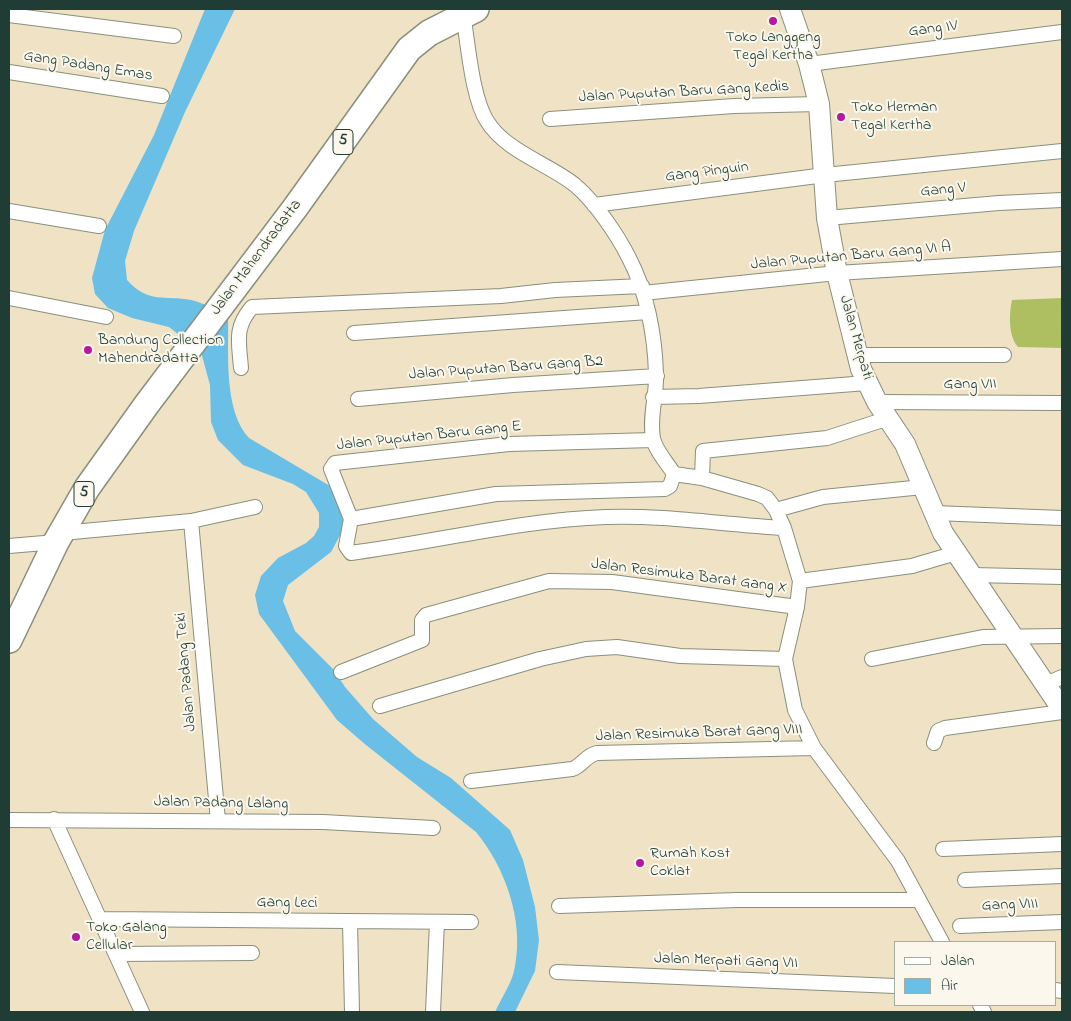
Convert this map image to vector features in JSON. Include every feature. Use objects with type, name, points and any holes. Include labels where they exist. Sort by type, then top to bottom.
[{"type":"highway","name":"Jalan Mahendradatta","points":[[9,640],[59,537],[87,488],[111,453],[229,297],[409,49],[429,33],[469,12]]},
{"type":"street","name":"Jalan Merpati","points":[[790,9],[809,64],[819,104],[827,218],[837,273],[857,355],[867,382],[905,444],[934,513],[956,553],[1013,637],[1054,680],[1062,710]]},
{"type":"street","points":[[469,12],[474,86],[487,121],[509,144],[574,185],[594,205],[629,257],[642,290],[648,312],[657,376],[653,397],[653,440],[674,474]]},
{"type":"street","points":[[9,15],[174,36]]},
{"type":"street","name":"Gang IV","points":[[809,64],[1062,32]]},
{"type":"street","name":"Gang Padang Emas","points":[[9,72],[162,96]]},
{"type":"street","name":"Jalan Puputan Baru Gang Kedis","points":[[550,119],[724,107],[819,104]]},
{"type":"street","name":"Gang Pinguin","points":[[594,205],[825,175],[1062,151]]},
{"type":"street","name":"Gang V","points":[[827,218],[999,203],[1062,200]]},
{"type":"street","points":[[9,211],[99,226]]},
{"type":"street","name":"Jalan Puputan Baru Gang VI A","points":[[241,368],[238,332],[244,316],[252,307],[500,296],[556,290],[642,290],[837,273],[1062,259]]},
{"type":"street","points":[[9,298],[106,318]]},
{"type":"street","points":[[354,333],[648,312]]},
{"type":"street","points":[[857,355],[1004,355]]},
{"type":"street","name":"Jalan Puputan Baru Gang B2","points":[[358,399],[513,384],[657,376]]},
{"type":"street","points":[[653,397],[699,396],[867,382]]},
{"type":"street","name":"Gang VII","points":[[702,478],[703,451],[827,438],[883,410],[1062,403]]},
{"type":"street","name":"Jalan Puputan Baru Gang E","points":[[350,519],[331,469],[335,463],[509,444],[653,440]]},
{"type":"street","points":[[674,474],[702,478],[758,494],[767,498],[776,510],[784,528],[800,582],[797,607],[785,659],[795,710],[814,748],[898,860],[941,941]]},
{"type":"street","points":[[674,474],[670,486],[665,489],[496,494],[350,519],[346,546],[351,553],[532,522],[606,517],[672,517],[784,528]]},
{"type":"street","points":[[776,510],[823,497],[923,487]]},
{"type":"street","points":[[9,546],[59,537],[191,521],[255,507]]},
{"type":"street","points":[[934,513],[1062,518]]},
{"type":"street","name":"Jalan Padang Teki","points":[[191,521],[218,821]]},
{"type":"street","points":[[800,582],[912,566],[956,553]]},
{"type":"street","points":[[972,575],[1062,577]]},
{"type":"street","name":"Jalan Resimuka Barat Gang X","points":[[341,672],[422,640],[422,620],[426,616],[549,581],[612,582],[797,607]]},
{"type":"street","points":[[872,659],[962,640],[1062,636]]},
{"type":"street","points":[[380,706],[540,659],[586,649],[628,648],[706,658],[785,659]]},
{"type":"street","points":[[934,743],[938,731],[945,728],[1062,710]]},
{"type":"street","name":"Jalan Resimuka Barat Gang VIII","points":[[471,781],[572,768],[579,765],[589,756],[597,753],[814,748]]},
{"type":"street","points":[[54,819],[101,918],[142,1012]]},
{"type":"street","name":"Jalan Padang Lalang","points":[[9,820],[324,822],[433,828]]},
{"type":"street","points":[[943,849],[1062,844]]},
{"type":"street","points":[[965,880],[1062,876]]},
{"type":"street","points":[[559,906],[737,900],[919,900]]},
{"type":"street","name":"Gang Leci","points":[[101,918],[472,922]]},
{"type":"street","points":[[350,922],[352,1012]]},
{"type":"street","points":[[433,1012],[437,922]]},
{"type":"street","name":"Gang VIII","points":[[960,926],[1062,922]]},
{"type":"street","points":[[117,954],[252,953]]},
{"type":"street","name":"Jalan Merpati Gang VII","points":[[556,972],[894,986]]},
{"type":"green space","points":[[1062,298],[1062,348],[1018,347],[1011,331],[1010,312],[1012,300]]},
{"type":"water","points":[[205,9],[235,9],[185,112],[134,231],[125,261],[127,280],[142,293],[150,296],[191,300],[228,315],[229,380],[231,397],[241,426],[249,438],[330,486],[340,498],[346,513],[344,528],[331,552],[288,585],[283,601],[295,631],[334,670],[345,687],[373,719],[417,757],[451,778],[510,830],[523,860],[535,907],[539,940],[535,971],[515,1012],[495,1012],[514,972],[517,948],[517,931],[510,895],[496,861],[476,832],[337,720],[259,614],[255,595],[261,576],[278,558],[306,543],[314,536],[319,527],[319,513],[306,492],[293,484],[243,465],[218,440],[211,422],[210,385],[201,352],[169,327],[132,318],[108,308],[95,294],[92,278],[105,230],[154,135]]},
{"type":"place","name":"Toko Langgeng Tegal Kertha","points":[[773,21]]},
{"type":"place","name":"Toko Herman Tegal Kertha","points":[[841,117]]},
{"type":"place","name":"Bandung Collection Mahendradatta","points":[[88,350]]},
{"type":"place","name":"Rumah Kost Coklat","points":[[640,863]]},
{"type":"place","name":"Toko Galang Cellular","points":[[76,937]]}]
